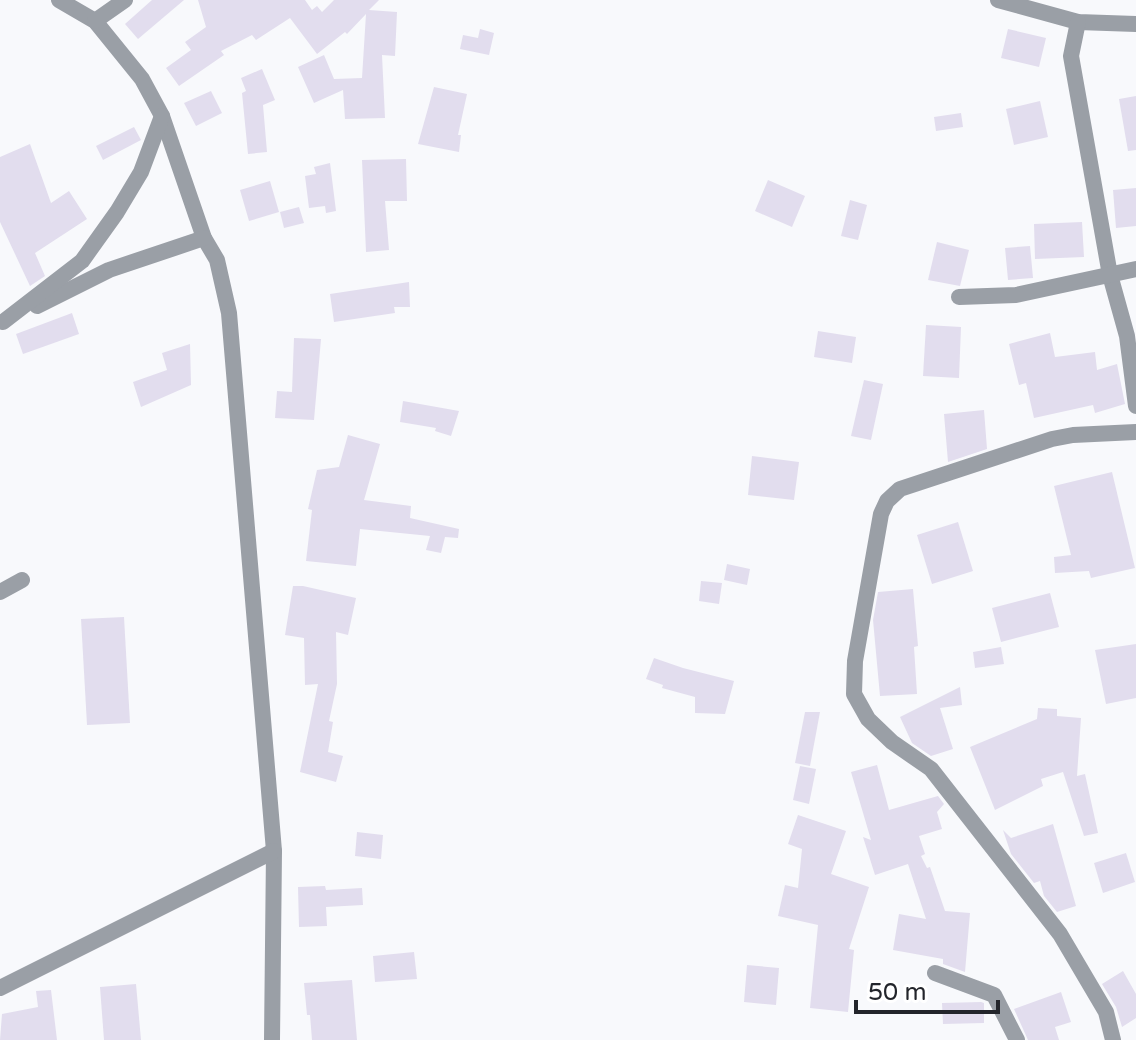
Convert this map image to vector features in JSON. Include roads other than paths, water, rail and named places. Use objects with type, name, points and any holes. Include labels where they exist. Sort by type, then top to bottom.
[{"type":"street","points":[[59,0],[95,21],[142,79],[162,116],[204,238],[217,260],[229,313],[274,851],[272,1040]]},
{"type":"street","points":[[95,21],[125,0]]},
{"type":"street","points":[[998,0],[1078,22],[1136,24]]},
{"type":"street","points":[[1078,22],[1071,56],[1110,275],[1127,336],[1136,406]]},
{"type":"street","points":[[2,323],[82,261],[141,172],[162,116]]},
{"type":"street","points":[[2,323],[109,270],[204,238]]},
{"type":"street","points":[[959,297],[1016,295],[1136,269]]},
{"type":"street","points":[[1113,1040],[1106,1012],[1060,934],[931,769],[892,742],[868,719],[854,694],[855,661],[881,514],[887,501],[900,489],[1052,439],[1136,432]]},
{"type":"street","points":[[0,592],[22,580]]},
{"type":"street","points":[[0,988],[274,851]]},
{"type":"street","points":[[935,973],[994,995],[1017,1040]]}]
